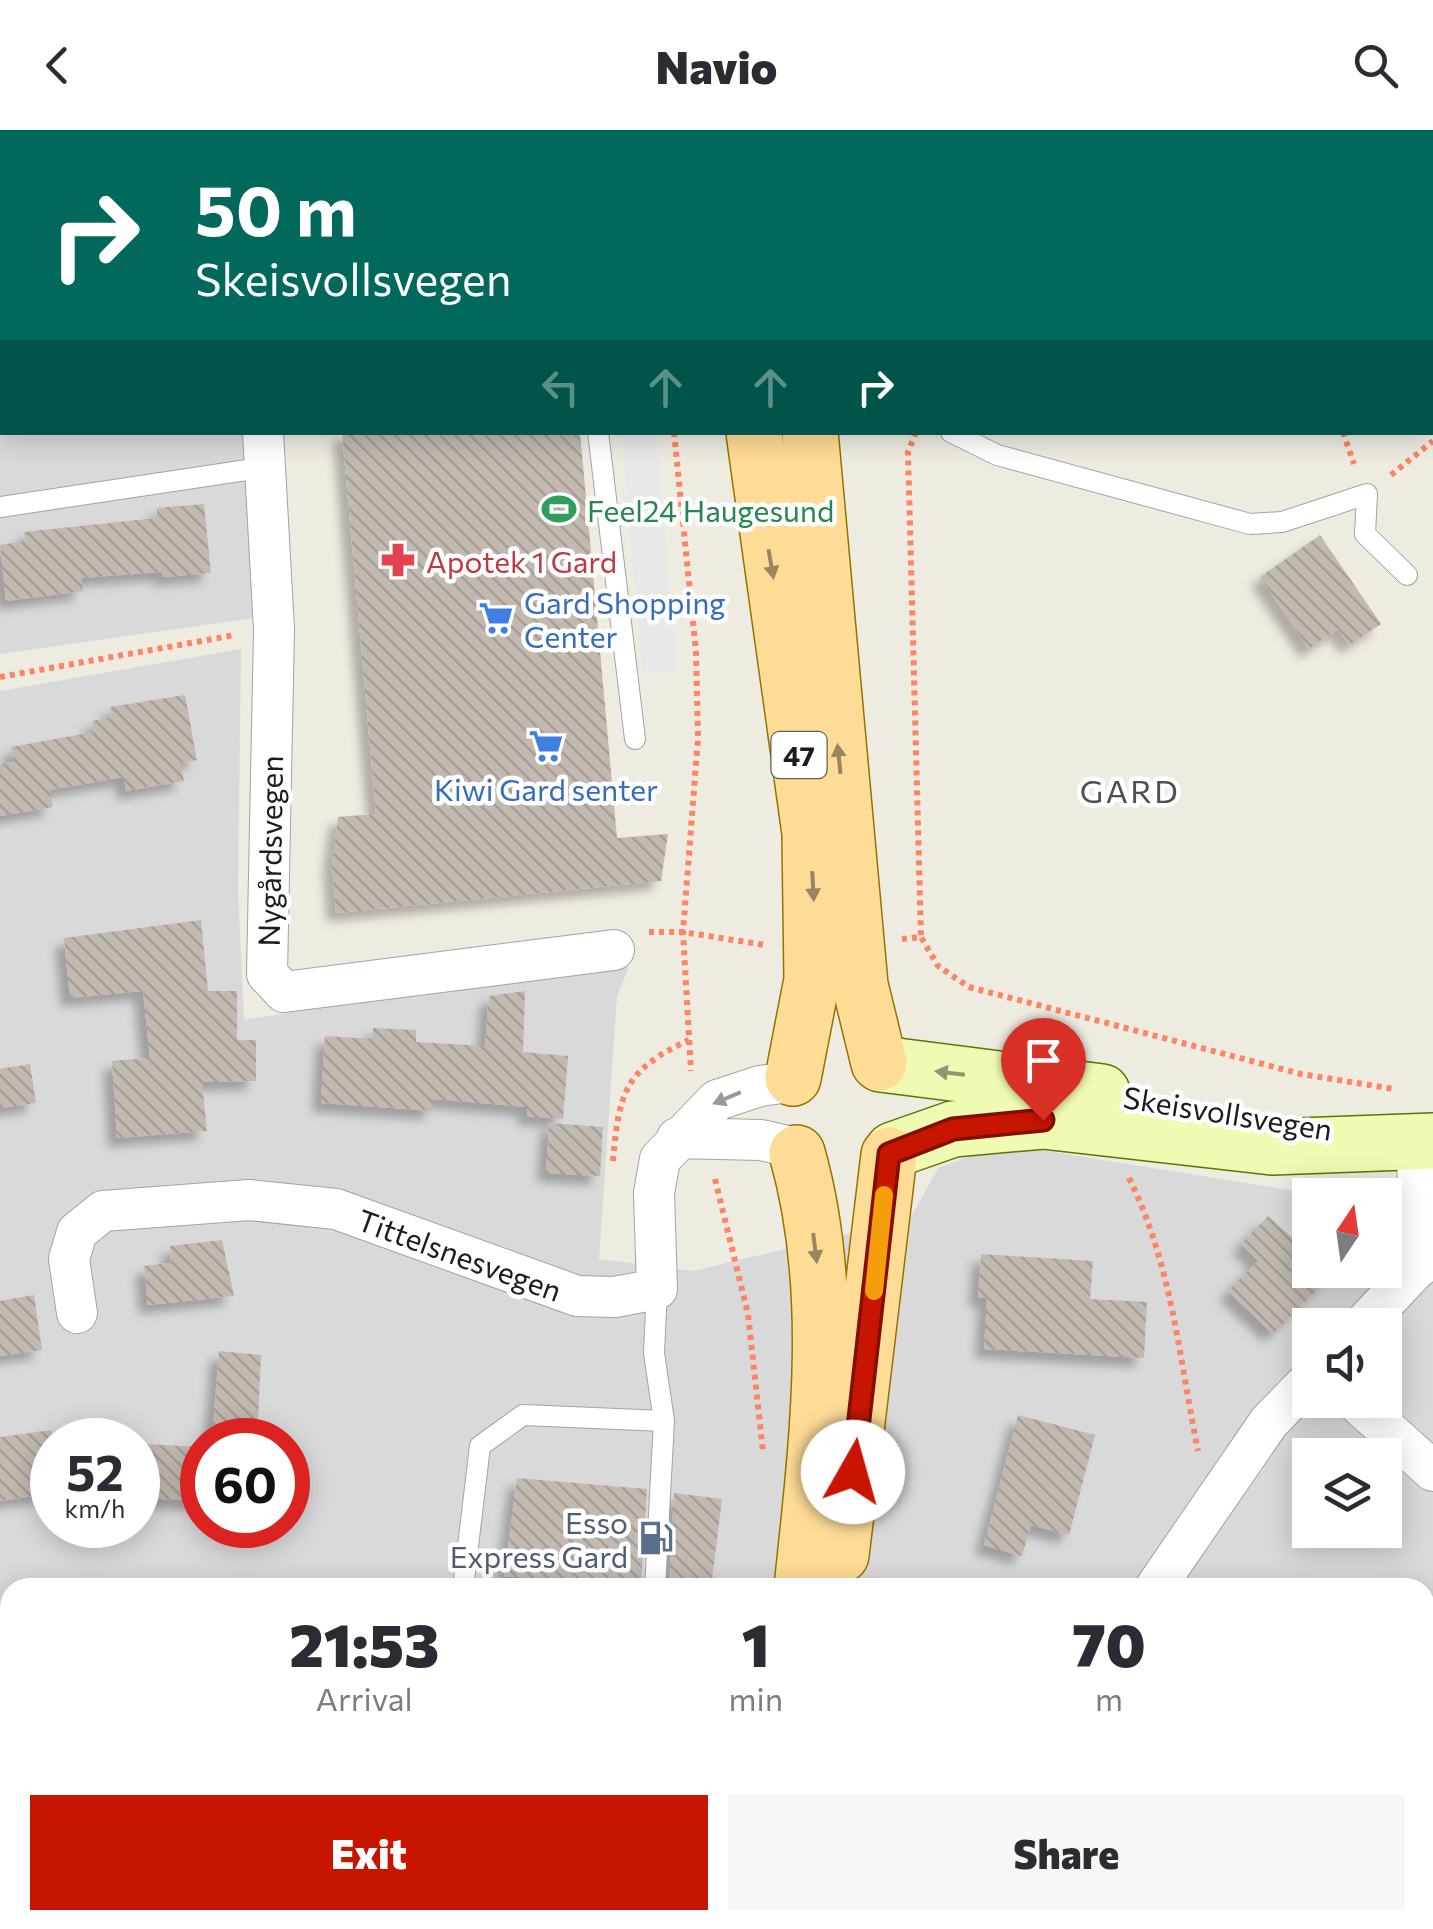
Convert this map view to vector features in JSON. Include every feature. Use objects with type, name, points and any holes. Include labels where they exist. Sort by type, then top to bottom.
[{"type":"main road","name":"47","points":[[754,435],[810,834],[812,980],[792,1080],[783,1104],[783,1126],[794,1150],[810,1212],[820,1340],[803,1578]]},
{"type":"main road","name":"47","points":[[810,435],[860,985],[880,1064],[897,1082],[904,1105],[903,1129],[891,1152],[837,1578]]},
{"type":"main road","points":[[792,1080],[811,1061],[833,1053],[857,1053],[880,1064]]},
{"type":"main road","name":"Skeisvollsvegen","points":[[880,1064],[1272,1114],[1415,1142]]},
{"type":"main road","name":"Skeisvollsvegen","points":[[891,1152],[953,1129],[1043,1120],[1272,1147],[1415,1142]]},
{"type":"main road","points":[[794,1150],[822,1170],[853,1174],[891,1152]]},
{"type":"street","name":"Nygårdsvegen","points":[[265,450],[274,629],[267,974],[284,992],[614,950]]},
{"type":"street","points":[[658,1289],[654,1193],[660,1159],[676,1138],[717,1100],[792,1080]]},
{"type":"street","points":[[676,1138],[722,1137],[794,1150]]},
{"type":"street","points":[[1379,1308],[1426,1259],[1415,1142]]},
{"type":"street","name":"Tittelsnesvegen","points":[[78,1313],[69,1258],[77,1232],[103,1211],[249,1200],[336,1210],[576,1296],[615,1297],[658,1289]]},
{"type":"street","points":[[1162,1578],[1225,1481],[1269,1422],[1292,1398]]},
{"type":"street","points":[[1374,1418],[1433,1471]]},
{"type":"lane","points":[[598,435],[635,739]]},
{"type":"lane","points":[[957,435],[996,455],[1250,524],[1298,518],[1367,494],[1364,534],[1407,575]]},
{"type":"lane","points":[[0,507],[265,450]]},
{"type":"lane","points":[[656,1578],[664,1420],[654,1353],[658,1289]]},
{"type":"lane","points":[[464,1578],[480,1446],[524,1415],[664,1420]]},
{"type":"path","points":[[674,435],[696,652],[698,738],[683,932],[692,1088]]},
{"type":"path","points":[[915,435],[908,452],[920,937],[938,966],[969,987],[1301,1074],[1402,1089]]},
{"type":"path","points":[[1367,494],[1433,441]]},
{"type":"path","points":[[0,677],[274,629]]},
{"type":"path","points":[[614,950],[638,932],[683,932],[769,946]]},
{"type":"path","points":[[881,941],[920,937]]},
{"type":"path","points":[[1125,1162],[1169,1285],[1197,1450],[1225,1481]]},
{"type":"path","points":[[715,1177],[748,1314],[763,1458]]},
{"type":"shaded area","points":[[0,435],[254,435],[254,618],[0,654]]},
{"type":"shaded area","points":[[621,435],[656,435],[677,670],[642,673]]},
{"type":"shaded area","points":[[241,649],[238,889],[244,1020],[542,971],[629,967],[617,996],[599,1259],[693,1271],[910,1219],[938,1168],[1004,1144],[1292,1190],[1292,1288],[1402,1288],[1402,1208],[1433,1213],[1433,1578],[0,1578],[0,691]]},
{"type":"building","points":[[342,435],[580,435],[617,838],[668,834],[661,881],[336,913],[332,865],[338,817],[376,814]]},
{"type":"building","points":[[204,504],[211,573],[81,578],[83,591],[6,601],[0,545],[25,541],[24,532],[157,518],[157,508]]},
{"type":"building","points":[[1320,535],[1381,624],[1349,645],[1338,629],[1309,649],[1260,577]]},
{"type":"building","points":[[185,695],[197,760],[180,763],[184,781],[126,791],[124,777],[50,790],[53,807],[0,816],[0,764],[14,762],[11,747],[94,732],[92,721],[112,717],[110,707]]},
{"type":"building","points":[[201,920],[208,991],[237,991],[237,1040],[256,1040],[256,1081],[202,1082],[207,1131],[117,1138],[112,1061],[150,1058],[143,991],[70,998],[64,938]]},
{"type":"building","points":[[525,991],[523,1052],[568,1056],[563,1119],[527,1116],[527,1107],[433,1099],[433,1111],[321,1103],[325,1036],[372,1039],[373,1028],[416,1030],[416,1042],[485,1046],[489,996]]},
{"type":"building","points":[[30,1064],[36,1103],[0,1108],[0,1069]]},
{"type":"building","points":[[549,1123],[603,1127],[600,1176],[546,1173]]},
{"type":"building","points":[[1268,1216],[1292,1238],[1292,1288],[1318,1288],[1299,1308],[1292,1308],[1292,1315],[1273,1334],[1228,1291],[1258,1261],[1241,1244]]},
{"type":"building","points":[[222,1240],[234,1296],[148,1305],[144,1266],[171,1263],[170,1246]]},
{"type":"building","points":[[981,1254],[1093,1261],[1090,1299],[1147,1302],[1144,1358],[984,1349],[987,1298],[978,1298]]},
{"type":"building","points":[[34,1295],[42,1350],[0,1356],[0,1301]]},
{"type":"building","points":[[219,1351],[261,1355],[258,1418],[214,1418]]},
{"type":"building","points":[[1018,1415],[1095,1435],[1069,1535],[1031,1525],[1022,1556],[984,1545]]},
{"type":"building","points":[[30,1433],[30,1496],[0,1501],[0,1437]]},
{"type":"building","points":[[160,1445],[180,1446],[180,1500],[160,1499]]},
{"type":"building","points":[[517,1478],[647,1489],[642,1578],[504,1576]]},
{"type":"building","points":[[674,1493],[722,1499],[712,1578],[670,1578]]},
{"type":"slow traffic","points":[[874,1291],[884,1195]]},
{"type":"place","name":"Feel24 Haugesund","points":[[559,509]]},
{"type":"place","name":"Apotek 1 Gard","points":[[398,560]]},
{"type":"place","name":"Gard Shopping Center","points":[[496,618]]},
{"type":"place","name":"Kiwi Gard senter","points":[[546,746]]},
{"type":"place","name":"Esso Express Gard","points":[[656,1538]]},
{"type":"district","name":"GARD","points":[[1130,790]]},
{"type":"route","points":[[853,1472],[889,1154],[953,1129],[1043,1120]]}]
